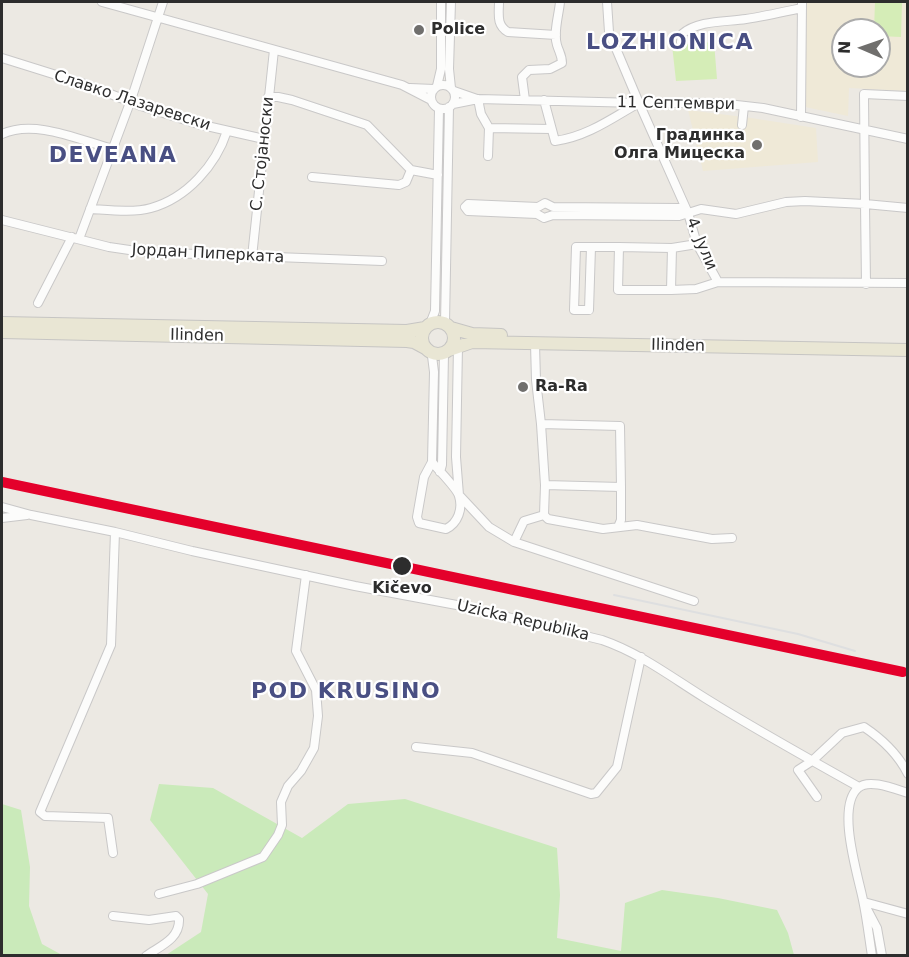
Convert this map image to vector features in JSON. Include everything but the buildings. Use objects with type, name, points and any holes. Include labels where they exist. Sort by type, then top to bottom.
[{"type":"main road","name":"Ilinden","points":[[2,323],[407,331],[437,322],[472,333],[536,336],[908,341]]},
{"type":"main road","points":[[427,349],[423,341],[428,326]]},
{"type":"main road","points":[[448,326],[453,332],[454,341],[450,350]]},
{"type":"main road","name":"Ilinden","points":[[2,332],[407,341],[414,342],[433,353],[472,342],[908,350]]},
{"type":"street","points":[[102,2],[409,88],[431,100],[439,109],[435,311],[428,326]]},
{"type":"street","points":[[38,303],[90,209],[131,100],[163,2]]},
{"type":"street","points":[[431,100],[441,69],[441,2]]},
{"type":"street","points":[[448,326],[451,106],[455,97],[449,69],[451,2]]},
{"type":"street","points":[[499,2],[498,21],[508,32],[556,34]]},
{"type":"street","points":[[525,100],[522,77],[529,70],[550,69],[562,63],[556,34],[560,2]]},
{"type":"street","name":"4. Јули","points":[[607,2],[609,32],[688,213],[698,244],[718,282],[908,283]]},
{"type":"street","points":[[681,42],[682,34],[686,31],[710,23],[747,19],[802,5],[801,117]]},
{"type":"street","name":"С. Стојаноски","points":[[252,257],[274,50]]},
{"type":"street","name":"Славко Лазаревски","points":[[2,58],[198,124],[264,139]]},
{"type":"street","points":[[409,88],[444,85],[452,89]]},
{"type":"street","name":"11 Септември","points":[[452,89],[478,99]]},
{"type":"street","points":[[866,284],[864,94],[908,96]]},
{"type":"street","points":[[268,97],[292,100],[367,125],[411,170],[438,175]]},
{"type":"street","points":[[478,99],[481,114],[489,128],[488,156]]},
{"type":"street","name":"11 Септември","points":[[451,106],[478,99],[639,104],[699,102],[744,106],[908,139]]},
{"type":"street","points":[[544,100],[555,141],[570,139],[588,132],[639,104]]},
{"type":"street","points":[[439,109],[451,106]]},
{"type":"street","points":[[742,125],[744,106]]},
{"type":"street","points":[[2,134],[13,129],[32,128],[113,149]]},
{"type":"street","points":[[489,128],[551,129]]},
{"type":"street","points":[[90,209],[150,208],[168,200],[194,183],[210,166],[222,147],[227,131]]},
{"type":"street","points":[[312,177],[399,186],[406,182],[411,170]]},
{"type":"street","points":[[688,213],[679,208],[553,207],[545,203],[538,207],[468,204],[465,207],[468,211],[537,214],[544,218],[553,215],[679,216],[701,209],[736,214],[786,202],[805,201],[908,208]]},
{"type":"street","name":"Јордан Пиперката","points":[[2,220],[109,247],[143,252],[382,261]]},
{"type":"street","points":[[591,247],[589,310],[574,310],[576,247],[591,247],[619,247],[672,248],[698,244]]},
{"type":"street","points":[[619,247],[618,290],[696,289],[718,282]]},
{"type":"street","points":[[671,290],[672,248]]},
{"type":"street","points":[[536,344],[536,380],[545,485],[544,515],[548,519],[603,529],[637,525],[651,530],[712,539],[732,538]]},
{"type":"street","points":[[427,349],[432,356],[434,372],[432,462],[424,477],[417,517],[418,523],[446,530],[452,527],[460,514],[450,350]]},
{"type":"street","points":[[440,472],[450,350]]},
{"type":"street","points":[[541,424],[620,426],[621,520],[618,527]]},
{"type":"street","points":[[432,462],[489,527],[514,542],[694,601]]},
{"type":"street","points":[[545,485],[621,487]]},
{"type":"street","points":[[2,507],[31,515]]},
{"type":"street","points":[[2,518],[31,515]]},
{"type":"street","name":"Uzicka Republika","points":[[31,515],[192,551],[462,606],[568,630],[622,647],[859,787]]},
{"type":"street","points":[[514,542],[524,521],[544,515]]},
{"type":"street","points":[[113,853],[108,818],[45,816],[40,812],[111,645],[115,532]]},
{"type":"street","points":[[159,894],[197,884],[263,857],[278,835],[282,825],[281,802],[288,786],[301,771],[314,748],[318,716],[316,690],[296,651],[306,575]]},
{"type":"street","points":[[416,747],[472,753],[591,794],[596,793],[617,767],[641,657]]},
{"type":"street","points":[[817,797],[798,770],[812,761],[842,733],[864,727],[880,738],[903,764],[908,774]]},
{"type":"street","points":[[872,956],[850,835],[851,798],[859,787],[868,784],[908,793]]},
{"type":"street","points":[[864,902],[908,914]]},
{"type":"street","points":[[864,902],[877,928],[882,956]]},
{"type":"street","points":[[112,916],[149,920],[176,916],[179,919],[177,930],[167,943],[146,956]]},
{"type":"shaded area","points":[[806,2],[907,2],[907,91],[849,88],[848,116],[805,107]]},
{"type":"shaded area","name":"Градинка Олга Мицеска","points":[[688,110],[816,128],[818,162],[703,171]]},
{"type":"green space","points":[[875,2],[902,2],[901,37],[891,37],[891,18],[874,18]]},
{"type":"green space","points":[[714,42],[717,79],[676,81],[672,45]]},
{"type":"green space","points":[[159,784],[213,788],[302,838],[348,804],[405,799],[557,848],[560,895],[557,938],[621,951],[625,903],[662,890],[777,910],[788,933],[794,955],[166,955],[201,932],[208,894],[150,820]]},
{"type":"green space","points":[[2,804],[21,810],[30,867],[29,906],[42,944],[62,955],[2,955]]},
{"type":"railway","points":[[68,496],[903,672]]},
{"type":"railway","points":[[614,595],[798,634],[855,651]]},
{"type":"transit line","points":[[2,482],[903,672]]},
{"type":"place","name":"Police","points":[[419,30]]},
{"type":"place","name":"Градинка Олга Мицеска","points":[[757,145]]},
{"type":"place","name":"Ra-Ra","points":[[523,387]]},
{"type":"place","name":"Kičevo","points":[[402,566]]},
{"type":"district","name":"LOZHIONICA","points":[[670,43]]},
{"type":"district","name":"DEVEANA","points":[[113,156]]},
{"type":"district","name":"POD KRUSINO","points":[[346,692]]}]
